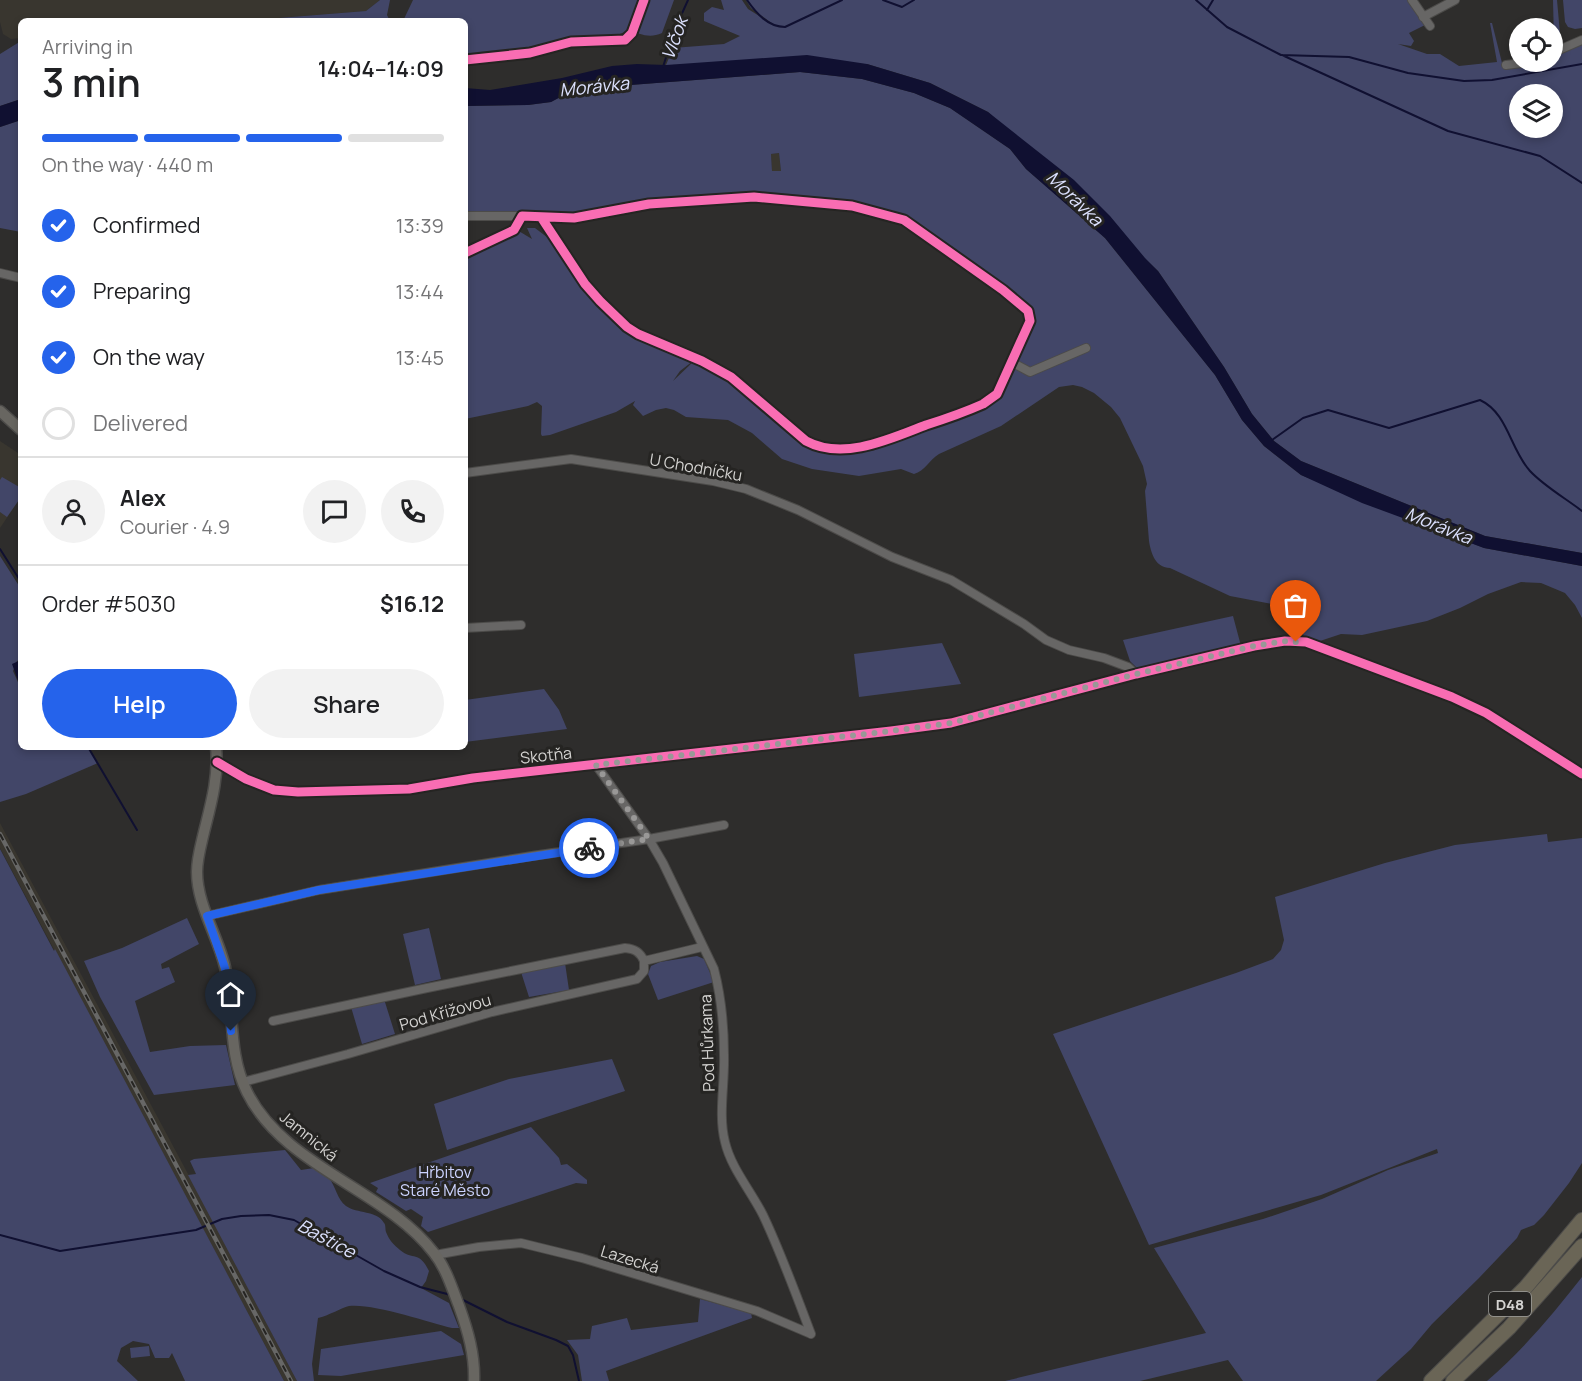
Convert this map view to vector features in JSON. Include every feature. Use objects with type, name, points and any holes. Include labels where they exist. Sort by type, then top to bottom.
[{"type":"highway","name":"D48","points":[[1431,1381],[1527,1287],[1582,1220]]},
{"type":"highway","name":"D48","points":[[1453,1381],[1509,1328],[1582,1246]]},
{"type":"main road","points":[[0,411],[18,427]]},
{"type":"main road","name":"Jamnická","points":[[216,750],[213,797],[196,871],[207,916],[225,968],[232,1045],[243,1082],[260,1113],[285,1139],[408,1227],[435,1255],[454,1292],[459,1308],[472,1351],[474,1381]]},
{"type":"street","points":[[1412,0],[1430,26]]},
{"type":"street","points":[[1423,16],[1455,0]]},
{"type":"street","points":[[1563,48],[1582,40]]},
{"type":"street","points":[[468,216],[541,216],[574,218],[649,204],[754,197],[852,206],[898,218],[1003,290],[1028,311],[1030,321],[998,394],[975,408],[872,445],[826,448],[816,446],[806,441],[730,377],[627,327],[585,284],[541,216]]},
{"type":"street","points":[[468,252],[514,230],[522,216]]},
{"type":"street","points":[[0,273],[18,277]]},
{"type":"street","points":[[1013,363],[1030,372],[1086,348]]},
{"type":"street","name":"U Chodníčku","points":[[468,473],[572,459],[713,481],[746,489],[774,499],[892,557],[951,580],[974,592],[1046,640],[1070,650],[1128,666],[1136,674]]},
{"type":"street","points":[[468,628],[521,625]]},
{"type":"street","name":"Skotňa","points":[[217,762],[246,780],[274,790],[298,792],[410,789],[473,778],[951,723],[1136,674],[1254,646],[1286,641],[1306,642],[1452,697],[1486,713],[1582,774]]},
{"type":"street","name":"Pod Hůrkama","points":[[596,765],[663,862],[714,969],[718,985],[724,1055],[722,1126],[724,1141],[729,1157],[750,1190],[777,1246],[811,1334]]},
{"type":"street","points":[[207,916],[319,890],[649,839],[724,825]]},
{"type":"street","points":[[644,961],[702,947]]},
{"type":"street","name":"Pod Křížovou","points":[[243,1082],[492,1012],[637,979],[644,971],[644,961],[641,954],[634,949],[624,948],[273,1022]]},
{"type":"street","name":"Lazecká","points":[[435,1255],[479,1247],[521,1243],[582,1258],[757,1311],[811,1334]]},
{"type":"shaded area","points":[[0,0],[380,0],[366,11],[278,18],[18,18],[18,38],[11,39],[3,34],[0,22]]},
{"type":"shaded area","points":[[779,153],[781,171],[772,171],[771,154]]},
{"type":"shaded area","points":[[0,441],[18,453],[18,501],[0,528]]},
{"type":"shaded area","points":[[0,823],[297,1381],[284,1381],[0,848]]},
{"type":"green space","points":[[380,0],[390,0],[388,18],[278,18],[366,11]]},
{"type":"green space","points":[[413,0],[674,0],[662,33],[657,35],[645,35],[628,29],[614,35],[587,37],[468,56],[468,18],[404,18]]},
{"type":"green space","points":[[721,0],[742,0],[748,9],[777,27],[751,8],[746,0],[1410,0],[1427,24],[1409,33],[1414,41],[1411,46],[1398,44],[1427,54],[1440,54],[1459,66],[1497,62],[1490,23],[1492,23],[1503,67],[1509,67],[1509,72],[1563,72],[1563,53],[1582,43],[1582,553],[1485,536],[1301,461],[1274,441],[1252,414],[1224,367],[1158,271],[988,112],[930,83],[867,64],[666,65],[673,48],[724,44],[740,36],[704,21],[704,13],[712,7],[724,10]]},
{"type":"green space","points":[[1553,0],[1557,0],[1559,18],[1553,18]]},
{"type":"green space","points":[[1563,0],[1582,0],[1582,28],[1568,27],[1565,22]]},
{"type":"green space","points":[[18,43],[18,100],[0,106],[0,54]]},
{"type":"green space","points":[[800,72],[862,79],[914,93],[950,108],[1010,149],[1026,169],[1105,238],[1215,375],[1242,420],[1264,446],[1301,475],[1484,548],[1582,566],[1582,618],[1565,593],[1541,583],[1521,582],[1427,621],[1362,635],[1341,634],[1320,641],[1304,639],[1301,622],[1306,607],[1288,607],[1230,596],[1158,563],[1149,541],[1145,491],[1147,484],[1143,466],[1120,418],[1111,407],[1094,393],[1073,385],[1059,387],[1001,426],[939,454],[914,474],[901,469],[859,476],[812,469],[782,459],[752,433],[728,420],[686,417],[666,408],[643,416],[633,405],[635,401],[616,412],[542,436],[542,406],[537,402],[528,406],[468,418],[468,255],[517,230],[532,239],[527,228],[535,228],[556,244],[621,325],[693,361],[680,371],[673,381],[694,361],[742,382],[811,438],[827,445],[882,437],[987,398],[1011,377],[1032,323],[1033,313],[897,215],[882,209],[775,193],[673,197],[578,213],[468,213],[468,106],[528,105],[551,102],[564,95],[591,88]],"holes":[[[779,153],[781,171],[772,171],[771,154]]]},
{"type":"green space","points":[[18,121],[18,231],[0,228],[0,127]]},
{"type":"green space","points":[[2,477],[18,486],[18,501],[7,517],[0,512],[0,480]]},
{"type":"green space","points":[[0,556],[18,584],[18,660],[13,671],[18,682],[18,750],[90,750],[98,763],[26,794],[0,802]]},
{"type":"green space","points":[[1233,616],[1241,646],[1139,670],[1130,661],[1123,640]]},
{"type":"green space","points":[[942,643],[961,684],[859,697],[854,654]]},
{"type":"green space","points":[[544,689],[559,710],[567,729],[468,742],[468,700]]},
{"type":"green space","points":[[1547,834],[1548,842],[1582,838],[1582,1163],[1544,1215],[1534,1225],[1521,1230],[1517,1238],[1432,1324],[1411,1349],[1376,1381],[1243,1381],[1228,1360],[1140,1381],[1005,1381],[1206,1333],[1154,1248],[1263,1219],[1322,1199],[1388,1170],[1438,1153],[1437,1149],[1321,1195],[1149,1245],[1053,1034],[1273,959],[1281,950],[1284,940],[1275,897],[1385,863],[1455,845]]},
{"type":"green space","points":[[0,849],[284,1381],[185,1381],[172,1353],[169,1358],[155,1358],[149,1344],[133,1341],[121,1348],[117,1361],[138,1381],[0,1381]]},
{"type":"green space","points":[[187,918],[199,944],[161,964],[162,969],[169,967],[175,982],[135,1001],[150,1052],[190,1046],[226,1045],[235,1085],[154,1095],[100,997],[84,961],[122,948]]},
{"type":"green space","points":[[429,928],[441,979],[415,985],[403,934]]},
{"type":"green space","points":[[697,956],[704,959],[714,982],[658,1000],[648,974],[651,966],[660,962]]},
{"type":"green space","points":[[565,963],[569,990],[529,997],[521,972]]},
{"type":"green space","points":[[384,999],[395,1034],[362,1044],[351,1007]]},
{"type":"green space","points":[[612,1059],[625,1091],[447,1150],[434,1104],[509,1079]]},
{"type":"green space","name":"Hřbitov Staré Město","points":[[531,1127],[559,1158],[561,1165],[567,1164],[587,1180],[587,1184],[576,1183],[428,1232],[421,1226],[423,1217],[411,1209],[406,1211],[376,1192],[378,1188],[370,1183]]},
{"type":"green space","points":[[285,1150],[301,1170],[314,1168],[328,1177],[346,1206],[381,1219],[390,1240],[400,1250],[422,1260],[429,1271],[421,1288],[449,1303],[459,1328],[371,1307],[349,1306],[318,1318],[312,1364],[314,1381],[297,1381],[188,1175],[196,1174],[190,1161],[194,1159]]},
{"type":"green space","points":[[1582,1277],[1582,1381],[1487,1381],[1537,1331]]},
{"type":"green space","points":[[700,1299],[751,1313],[752,1318],[606,1371],[609,1381],[582,1381],[578,1355],[567,1340],[590,1339],[592,1326],[627,1318],[631,1330],[698,1322]]},
{"type":"green space","points":[[441,1331],[461,1344],[464,1355],[341,1376],[318,1375],[321,1349]]},
{"type":"green space","points":[[149,1346],[150,1356],[131,1358],[130,1348]]},
{"type":"water","name":"Morávka","points":[[807,55],[867,64],[930,83],[988,112],[1074,180],[1110,216],[1158,271],[1224,367],[1252,414],[1274,441],[1301,461],[1485,536],[1582,553],[1582,566],[1484,548],[1362,503],[1301,475],[1264,446],[1242,420],[1215,375],[1105,238],[1026,169],[1010,149],[950,108],[914,93],[862,79],[800,72],[591,88],[564,95],[551,102],[528,105],[468,106],[468,88],[490,90],[562,78],[612,66],[666,65]]},
{"type":"water","points":[[18,100],[18,121],[0,127],[0,106]]},
{"type":"water","points":[[18,661],[18,681],[12,664]]},
{"type":"waterway","name":"Vlčok","points":[[663,67],[675,29],[688,0]]},
{"type":"waterway","points":[[747,0],[768,22],[785,27],[842,0]]},
{"type":"waterway","points":[[883,0],[902,7],[914,0]]},
{"type":"waterway","points":[[1196,0],[1227,27],[1281,55],[1349,57],[1408,73],[1464,81],[1492,80],[1582,64]]},
{"type":"waterway","points":[[1207,10],[1213,0]]},
{"type":"waterway","points":[[1282,55],[1448,131],[1540,156],[1582,183]]},
{"type":"waterway","points":[[1272,440],[1303,418],[1328,410],[1389,428],[1480,400],[1497,413],[1530,471],[1582,511]]},
{"type":"waterway","points":[[0,549],[18,577]]},
{"type":"waterway","points":[[90,750],[137,830]]},
{"type":"waterway","name":"Baštice","points":[[0,1235],[60,1251],[196,1230],[222,1219],[269,1215],[294,1220],[384,1271],[420,1287],[451,1295]]},
{"type":"waterway","name":"Baštice","points":[[459,1298],[507,1322],[568,1346],[573,1355],[579,1381]]},
{"type":"railway","points":[[0,834],[291,1381]]},
{"type":"cycle path","points":[[468,60],[530,53],[571,42],[625,40],[632,33],[644,0]]},
{"type":"cycle path","points":[[468,252],[514,230],[522,216],[574,218],[649,204],[754,197],[852,206],[904,220],[1003,290],[1028,311],[1030,321],[997,394],[983,404],[866,446],[835,449],[820,447],[806,441],[731,377],[702,361],[638,334],[627,327],[585,284],[541,217]]},
{"type":"cycle path","points":[[217,762],[246,779],[274,790],[298,792],[409,789],[473,778],[951,723],[1136,674],[1254,646],[1285,641],[1306,642],[1452,697],[1486,713],[1582,774]]},
{"type":"way so far","points":[[589,848],[649,839],[596,765],[951,723],[1136,674],[1254,646],[1286,641],[1296,642]]},
{"type":"route","points":[[231,1031],[227,977],[207,916],[319,890],[589,848]]}]
